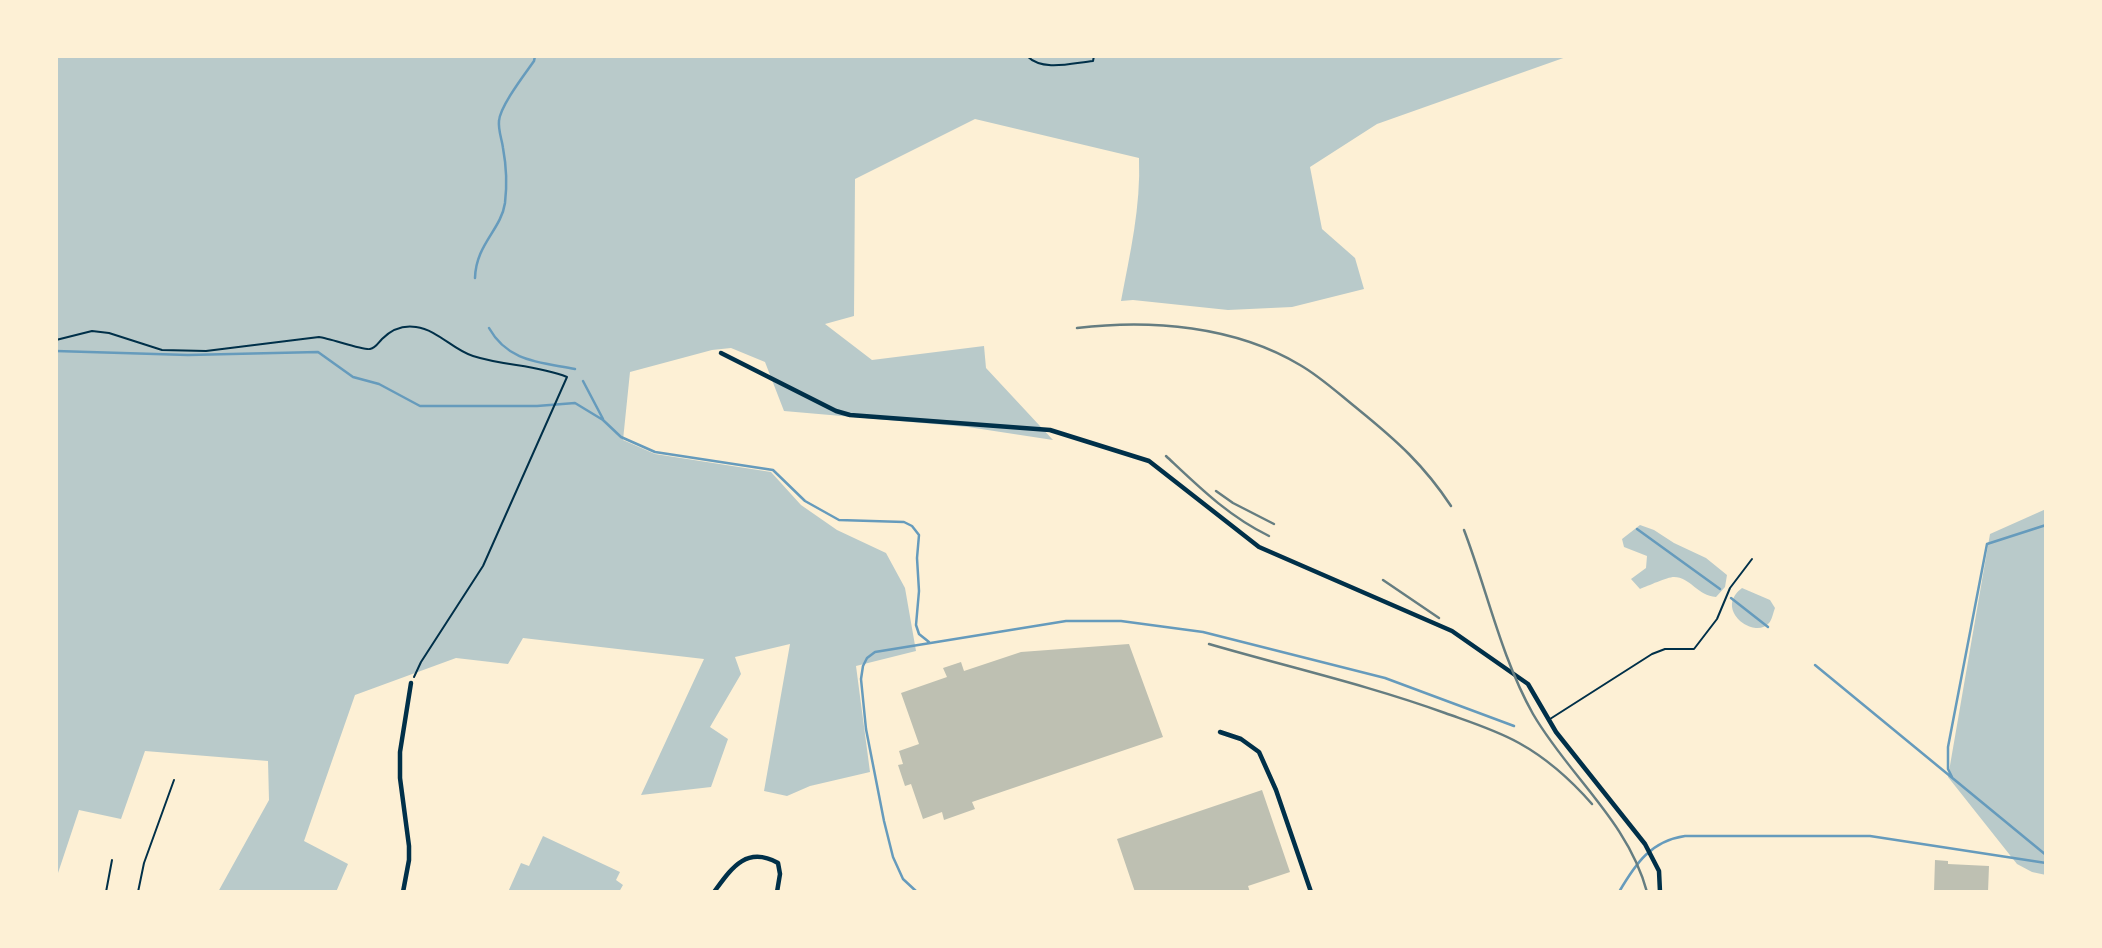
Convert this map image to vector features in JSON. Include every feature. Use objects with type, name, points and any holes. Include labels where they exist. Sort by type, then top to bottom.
[{"type":"street","points":[[721,353],[827,407],[850,415],[1050,430],[1149,461],[1259,547],[1452,631],[1528,684],[1548,720],[1598,788],[1645,844],[1659,871],[1660,892]]},
{"type":"street","points":[[403,892],[409,846],[400,778],[400,751],[411,683]]},
{"type":"street","points":[[1220,732],[1241,739],[1259,752],[1276,790],[1311,892]]},
{"type":"street","points":[[714,892],[735,864],[747,858],[759,857],[778,863],[780,874],[777,892]]},
{"type":"lane","points":[[1548,720],[1652,654],[1665,649],[1694,649],[1717,619],[1730,587],[1752,559]]},
{"type":"lane","points":[[138,892],[144,863],[173,780]]},
{"type":"lane","points":[[106,892],[112,860]]},
{"type":"path","points":[[1027,56],[1035,63],[1043,65],[1093,61],[1094,56]]},
{"type":"path","points":[[56,341],[92,331],[109,333],[162,350],[206,351],[319,337],[337,340],[364,350],[375,347],[395,328],[416,327],[438,335],[470,355],[548,369],[567,377],[483,566],[421,662],[411,683]]},
{"type":"shaded area","points":[[56,56],[1569,56],[1377,124],[1310,167],[1322,229],[1355,258],[1364,289],[1292,307],[1228,310],[1121,301],[1137,212],[1139,158],[975,119],[855,179],[854,316],[825,324],[872,360],[984,346],[986,368],[1053,440],[968,427],[784,411],[765,362],[731,348],[712,350],[630,372],[623,440],[655,454],[771,472],[801,505],[837,530],[886,553],[905,588],[916,651],[856,666],[870,772],[810,786],[787,796],[764,791],[790,644],[735,657],[741,674],[710,727],[728,739],[711,787],[641,795],[704,659],[523,638],[508,664],[456,658],[355,695],[304,841],[348,864],[336,892],[218,892],[269,800],[268,761],[145,751],[121,819],[79,810],[56,879]]},
{"type":"shaded area","points":[[2046,509],[2046,875],[2032,872],[2017,864],[1948,777],[1990,534]]},
{"type":"shaded area","points":[[1640,525],[1706,558],[1727,575],[1725,587],[1716,597],[1710,596],[1685,580],[1674,577],[1640,589],[1631,579],[1646,568],[1647,556],[1624,547],[1622,539]]},
{"type":"shaded area","points":[[1742,588],[1770,600],[1775,608],[1770,622],[1763,627],[1747,625],[1734,613],[1734,597]]},
{"type":"shaded area","points":[[543,836],[620,872],[616,880],[623,885],[619,892],[508,892],[521,863],[529,866]]},
{"type":"building","points":[[1129,644],[1163,737],[972,802],[975,809],[944,820],[942,812],[923,819],[911,784],[905,786],[898,765],[903,764],[899,751],[919,744],[901,693],[947,677],[943,668],[961,662],[964,671],[1021,652]]},
{"type":"building","points":[[1262,790],[1290,872],[1248,886],[1250,892],[1135,892],[1117,839]]},
{"type":"building","points":[[1935,860],[1948,861],[1948,864],[1989,866],[1988,892],[1934,892]]},
{"type":"waterway","points":[[475,278],[476,266],[503,213],[505,203],[506,175],[499,128],[500,115],[535,56]]},
{"type":"waterway","points":[[489,328],[497,339],[515,354],[537,362],[575,369]]},
{"type":"waterway","points":[[56,351],[188,355],[318,352],[353,377],[379,384],[420,406],[537,406],[575,403],[603,420],[621,437],[655,452],[773,470],[805,501],[839,520],[904,522],[912,526],[919,535],[916,625],[919,634],[929,642]]},
{"type":"waterway","points":[[583,381],[603,419]]},
{"type":"waterway","points":[[1952,777],[1948,769],[1948,747],[1987,544],[2046,525]]},
{"type":"waterway","points":[[1637,529],[1720,589]]},
{"type":"waterway","points":[[1731,598],[1768,627]]},
{"type":"waterway","points":[[917,892],[903,879],[893,857],[866,729],[861,679],[867,658],[875,652],[1066,621],[1121,621],[1203,632],[1385,678],[1514,726]]},
{"type":"waterway","points":[[1815,665],[2046,855]]},
{"type":"waterway","points":[[1619,892],[1638,863],[1654,848],[1685,836],[1870,836],[2046,863]]},
{"type":"railway","points":[[1077,328],[1163,325],[1220,334],[1275,352],[1315,375],[1386,432],[1420,466],[1451,506]]},
{"type":"railway","points":[[1166,456],[1227,510],[1269,536]]},
{"type":"railway","points":[[1216,491],[1274,524]]},
{"type":"railway","points":[[1464,530],[1503,647],[1533,714],[1547,737],[1612,821],[1638,867],[1647,892]]},
{"type":"railway","points":[[1383,580],[1439,618]]},
{"type":"railway","points":[[1209,644],[1387,694],[1492,730],[1530,749],[1549,763],[1592,804]]}]
